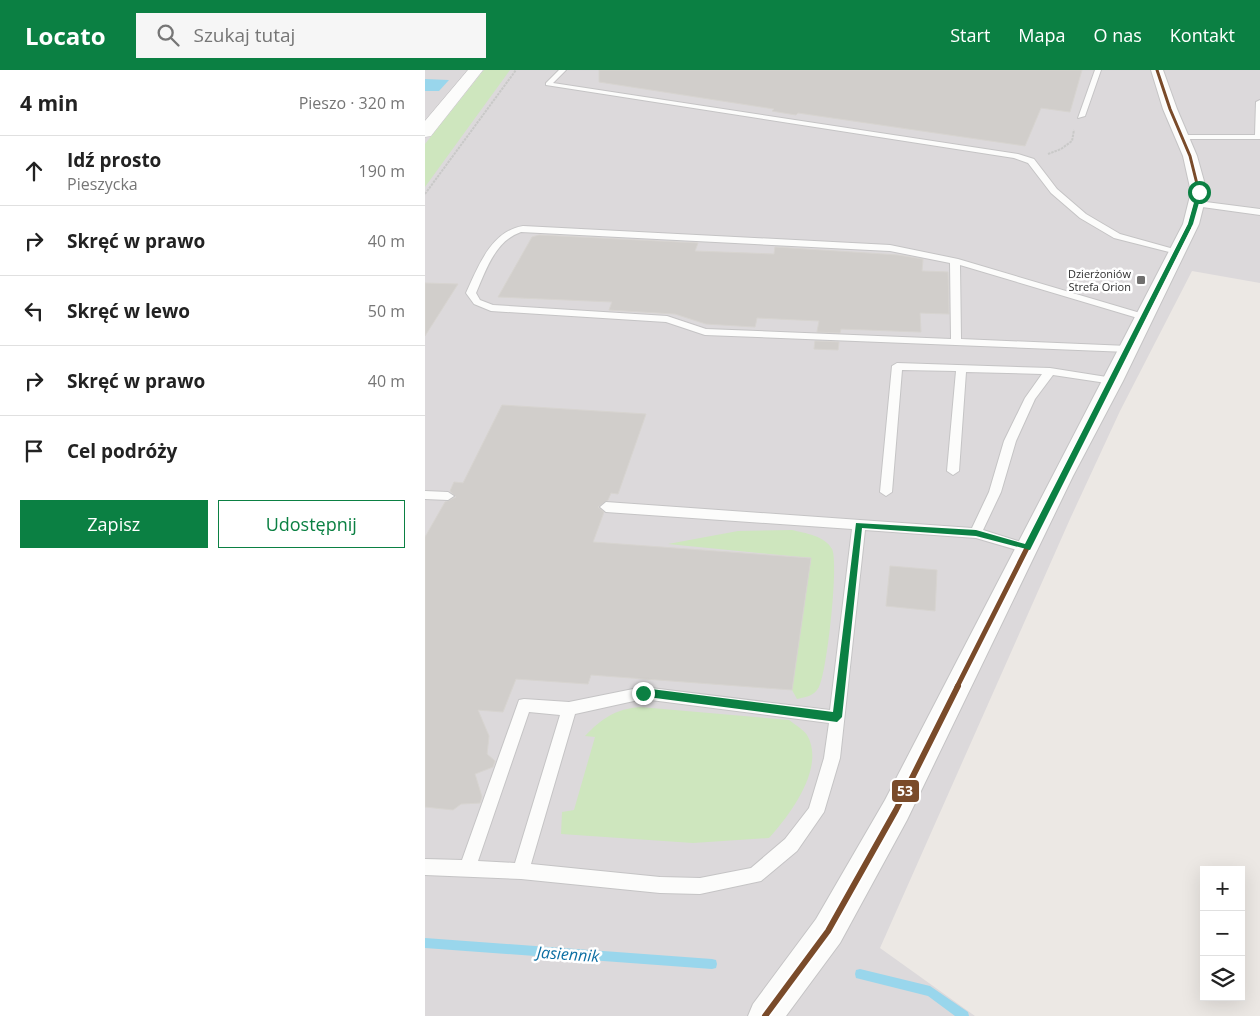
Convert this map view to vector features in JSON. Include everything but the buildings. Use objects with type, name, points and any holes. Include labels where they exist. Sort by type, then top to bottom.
[{"type":"street","points":[[425,132],[431,117],[476,70]]},
{"type":"street","points":[[765,1016],[827,931],[897,810],[1062,476],[1113,381],[1198,204],[1199,192],[1190,156],[1157,70]]},
{"type":"lane","points":[[563,70],[548,84],[1015,156],[1031,161],[1054,192],[1083,216],[1117,236],[1177,251]]},
{"type":"lane","points":[[1081,116],[1098,70]]},
{"type":"lane","points":[[1183,137],[1259,136],[1260,102]]},
{"type":"lane","points":[[1198,204],[1260,212]]},
{"type":"lane","points":[[1128,348],[705,332],[667,319],[491,308],[477,302],[471,293],[481,270],[494,248],[504,236],[516,230],[865,245],[955,262],[1144,318]]},
{"type":"lane","points":[[955,262],[955,341]]},
{"type":"lane","points":[[886,492],[897,366],[1050,371],[1113,381]]},
{"type":"lane","points":[[953,471],[961,368]]},
{"type":"lane","points":[[976,533],[995,492],[1010,440],[1030,398],[1050,371]]},
{"type":"lane","points":[[425,495],[448,496]]},
{"type":"lane","points":[[605,507],[976,533],[1027,548]]},
{"type":"lane","points":[[425,867],[521,871],[660,885],[700,886],[755,876],[791,845],[816,812],[832,758],[859,525]]},
{"type":"lane","points":[[467,869],[524,705],[569,709],[643,693],[837,717]]},
{"type":"lane","points":[[521,871],[569,709]]},
{"type":"path","points":[[425,194],[516,70]]},
{"type":"path","points":[[1031,161],[1061,149],[1072,141],[1075,123]]},
{"type":"shaded area","points":[[425,70],[1260,70],[1260,283],[1192,271],[1120,411],[1070,519],[880,948],[975,1016],[425,1016]]},
{"type":"green space","points":[[484,70],[510,70],[425,187],[425,144]]},
{"type":"green space","points":[[792,530],[825,541],[832,549],[834,558],[831,618],[822,678],[815,692],[809,696],[797,699],[792,690],[811,558],[668,544],[738,531]]},
{"type":"green space","points":[[640,707],[789,720],[807,735],[812,748],[809,776],[795,804],[769,838],[693,843],[561,834],[562,812],[574,810],[595,737],[585,736],[597,724],[617,712]]},
{"type":"water","points":[[425,79],[449,80],[439,91],[425,91]]},
{"type":"waterway","name":"Jasiennik","points":[[425,943],[712,964]]},
{"type":"waterway","name":"Jasiennik","points":[[860,974],[930,991],[964,1016]]},
{"type":"transit line","name":"53","points":[[765,1016],[828,931],[896,810],[1062,476],[1113,381],[1191,224],[1199,192],[1190,156],[1170,109],[1157,70]]},
{"type":"place","name":"Dzierżoniów Strefa Orion","points":[[1141,280]]},
{"type":"route","points":[[643,693],[756,705],[837,717],[859,525],[976,533],[1027,548],[1191,224],[1198,204],[1199,192]]}]
